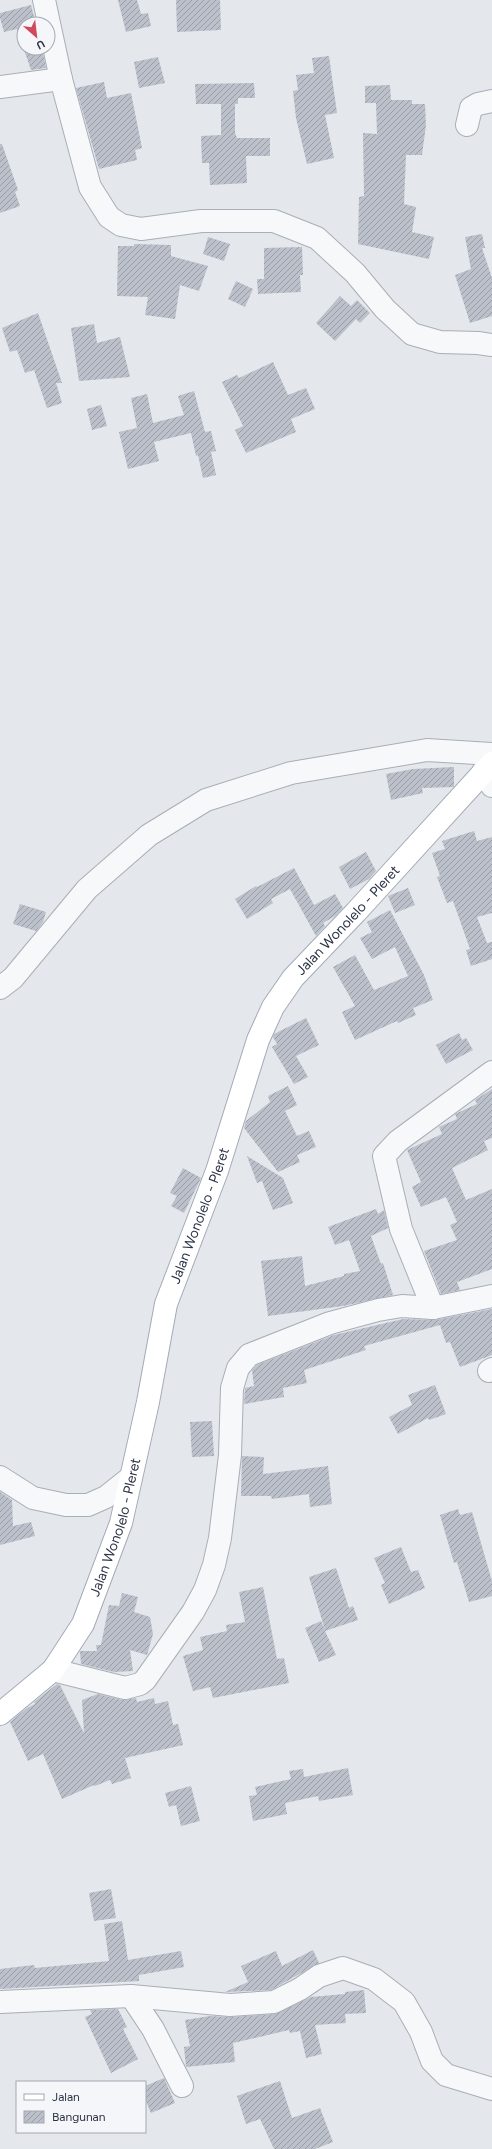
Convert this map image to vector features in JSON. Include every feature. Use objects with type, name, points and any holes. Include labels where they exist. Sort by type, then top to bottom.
[{"type":"main road","name":"Jalan Wonolelo - Pleret","points":[[0,1714],[53,1670],[83,1624],[121,1524],[148,1402],[166,1304],[217,1171],[258,1040],[273,1007],[293,978],[490,769]]},
{"type":"street","points":[[44,0],[61,79],[90,187],[109,216],[121,225],[141,229],[201,221],[274,221],[318,238],[355,273],[385,309],[412,334],[440,342],[478,342],[492,345]]},
{"type":"street","points":[[0,87],[61,79]]},
{"type":"street","points":[[467,126],[471,108],[478,104],[492,101]]},
{"type":"street","points":[[0,988],[13,978],[87,889],[149,835],[206,800],[291,773],[427,750],[490,769]]},
{"type":"street","points":[[433,1308],[401,1229],[384,1156],[398,1141],[492,1072]]},
{"type":"street","points":[[53,1670],[125,1688],[140,1684],[145,1680],[193,1612],[205,1590],[214,1565],[220,1538],[230,1455],[232,1388],[238,1368],[249,1355],[330,1323],[378,1310],[402,1306],[433,1308],[492,1296]]},
{"type":"street","points":[[0,1477],[33,1498],[66,1505],[88,1505],[106,1497],[131,1478]]},
{"type":"street","points":[[0,2002],[131,1996],[230,2005],[274,2002],[300,1989],[318,1976],[343,1968],[374,1979],[404,2002],[421,2032],[432,2061],[446,2075],[492,2089]]},
{"type":"street","points":[[131,1996],[153,2029],[182,2086]]},
{"type":"building","points":[[118,0],[137,0],[141,14],[148,13],[151,26],[126,32]]},
{"type":"building","points":[[176,0],[220,0],[221,30],[177,32]]},
{"type":"building","points":[[31,5],[34,16],[16,16],[16,29],[4,32],[0,13]]},
{"type":"building","points":[[26,56],[44,56],[46,68],[31,70]]},
{"type":"building","points":[[329,56],[337,113],[325,115],[334,158],[307,164],[296,118],[293,91],[298,90],[296,75],[314,73],[312,58]]},
{"type":"building","points":[[158,57],[165,83],[139,88],[134,62]]},
{"type":"building","points":[[104,82],[107,98],[131,93],[142,148],[135,150],[137,160],[99,169],[76,88]]},
{"type":"building","points":[[254,83],[255,98],[238,98],[238,104],[235,104],[235,133],[237,138],[270,138],[270,156],[246,156],[247,183],[210,185],[209,163],[202,163],[201,136],[221,135],[221,104],[196,104],[195,84]]},
{"type":"building","points":[[390,85],[391,100],[412,100],[412,104],[425,104],[426,125],[422,155],[406,155],[404,204],[416,207],[412,232],[434,237],[429,259],[358,244],[359,197],[364,196],[363,133],[377,134],[376,103],[365,103],[365,86]]},
{"type":"building","points":[[0,144],[2,144],[18,190],[15,192],[20,206],[0,213]]},
{"type":"building","points":[[482,234],[485,248],[482,248],[492,278],[492,316],[470,323],[455,275],[471,269],[465,237]]},
{"type":"building","points":[[208,237],[230,244],[224,261],[203,254]]},
{"type":"building","points":[[134,244],[171,245],[171,256],[208,266],[199,291],[180,285],[175,319],[145,315],[148,297],[117,296],[118,246],[134,246]]},
{"type":"building","points":[[302,247],[303,275],[300,275],[301,292],[258,294],[257,279],[264,279],[264,248]]},
{"type":"building","points":[[236,281],[253,289],[245,307],[228,299]]},
{"type":"building","points":[[340,296],[351,306],[357,300],[370,313],[360,323],[356,319],[335,341],[316,323]]},
{"type":"building","points":[[38,313],[62,383],[56,383],[62,403],[47,408],[34,370],[25,373],[17,350],[10,352],[2,328]]},
{"type":"building","points":[[94,324],[97,343],[120,337],[130,377],[79,381],[71,328]]},
{"type":"building","points":[[273,362],[288,395],[306,388],[315,409],[291,419],[296,432],[246,453],[235,430],[243,426],[222,382],[237,375],[239,378]]},
{"type":"building","points":[[194,391],[205,432],[211,431],[216,451],[211,452],[216,475],[203,478],[191,433],[154,442],[159,461],[128,469],[119,432],[137,428],[131,398],[147,394],[153,423],[184,415],[178,396]]},
{"type":"building","points":[[101,405],[107,426],[92,430],[87,409]]},
{"type":"building","points":[[454,767],[454,787],[422,788],[423,793],[391,800],[386,774],[413,769]]},
{"type":"building","points":[[474,831],[477,841],[492,837],[492,913],[477,917],[487,943],[492,942],[492,959],[471,966],[466,950],[470,949],[453,901],[447,903],[437,877],[440,876],[432,853],[445,849],[442,841]]},
{"type":"building","points":[[366,852],[376,871],[369,879],[350,889],[339,867]]},
{"type":"building","points":[[294,868],[314,905],[335,894],[343,908],[335,916],[323,923],[325,926],[316,936],[290,889],[271,899],[273,903],[247,919],[235,899],[256,886],[257,887]]},
{"type":"building","points":[[408,888],[415,905],[395,913],[388,896]]},
{"type":"building","points":[[20,904],[46,912],[43,922],[36,931],[13,924]]},
{"type":"building","points":[[390,910],[424,975],[433,1000],[413,1008],[416,1015],[398,1023],[397,1021],[355,1040],[342,1012],[355,1006],[333,967],[355,955],[374,990],[408,976],[395,947],[372,959],[360,938],[372,932],[367,922]]},
{"type":"building","points":[[306,1018],[319,1045],[296,1056],[308,1077],[294,1084],[272,1047],[277,1044],[273,1037],[274,1034]]},
{"type":"building","points":[[459,1033],[462,1040],[466,1038],[473,1050],[446,1064],[436,1045]]},
{"type":"building","points":[[288,1086],[297,1105],[285,1111],[297,1136],[309,1131],[316,1147],[297,1155],[300,1162],[278,1172],[244,1128],[246,1121],[270,1102],[268,1096]]},
{"type":"building","points":[[492,1089],[492,1138],[484,1141],[488,1150],[452,1168],[466,1200],[492,1189],[492,1269],[457,1282],[460,1290],[441,1294],[424,1251],[457,1240],[450,1225],[457,1222],[446,1197],[421,1207],[412,1187],[421,1182],[407,1150],[442,1134],[439,1127],[457,1119],[455,1114],[477,1104],[475,1100]]},
{"type":"building","points":[[247,1156],[283,1178],[293,1203],[273,1210],[262,1181],[257,1183]]},
{"type":"building","points":[[183,1168],[201,1178],[184,1213],[171,1206],[177,1196],[170,1193]]},
{"type":"building","points":[[376,1209],[378,1214],[384,1210],[388,1228],[371,1236],[381,1264],[383,1263],[393,1295],[343,1306],[268,1316],[261,1261],[302,1256],[305,1286],[344,1276],[344,1274],[360,1271],[349,1240],[335,1245],[328,1227]]},
{"type":"building","points":[[492,1309],[492,1355],[460,1367],[450,1342],[446,1343],[440,1325],[364,1346],[366,1350],[304,1370],[307,1383],[283,1388],[284,1397],[244,1404],[245,1388],[254,1386],[252,1370],[257,1365],[334,1335],[403,1319],[435,1320]]},
{"type":"building","points":[[435,1385],[446,1414],[429,1420],[428,1418],[398,1434],[389,1417],[412,1405],[408,1395]]},
{"type":"building","points":[[212,1421],[214,1456],[192,1457],[190,1422]]},
{"type":"building","points":[[242,1456],[264,1457],[263,1474],[328,1466],[332,1504],[310,1507],[309,1494],[272,1499],[271,1496],[241,1496]]},
{"type":"building","points":[[0,1492],[12,1500],[13,1526],[31,1522],[35,1536],[0,1545]]},
{"type":"building","points":[[458,1509],[460,1515],[472,1512],[492,1581],[492,1596],[469,1602],[457,1562],[454,1563],[440,1515]]},
{"type":"building","points":[[401,1547],[411,1572],[418,1570],[425,1588],[389,1604],[381,1585],[385,1583],[374,1558]]},
{"type":"building","points":[[336,1568],[349,1608],[353,1606],[358,1620],[325,1631],[336,1655],[319,1662],[305,1628],[321,1621],[325,1630],[309,1577]]},
{"type":"building","points":[[263,1587],[277,1659],[284,1658],[289,1683],[213,1698],[210,1687],[193,1691],[183,1656],[203,1650],[200,1637],[227,1631],[226,1625],[245,1622],[239,1592]]},
{"type":"building","points":[[122,1593],[138,1597],[134,1612],[150,1617],[153,1634],[147,1655],[130,1650],[133,1671],[114,1672],[81,1664],[80,1651],[97,1651],[96,1645],[101,1645],[109,1605],[119,1606]]},
{"type":"building","points":[[57,1684],[60,1685],[84,1733],[82,1700],[98,1694],[122,1700],[136,1698],[137,1702],[154,1698],[155,1704],[168,1701],[173,1725],[178,1724],[183,1745],[125,1758],[131,1778],[112,1784],[110,1780],[95,1786],[94,1785],[62,1799],[43,1754],[28,1761],[10,1722],[27,1708],[35,1704],[34,1702]]},
{"type":"building","points":[[348,1768],[353,1795],[319,1801],[318,1796],[285,1803],[287,1814],[253,1821],[249,1796],[257,1795],[255,1787],[291,1779],[289,1771],[303,1769],[304,1777]]},
{"type":"building","points":[[191,1786],[200,1821],[181,1826],[176,1805],[169,1807],[165,1793]]},
{"type":"building","points":[[111,1889],[116,1918],[94,1921],[89,1893]]},
{"type":"building","points":[[122,1921],[128,1960],[181,1951],[184,1967],[139,1975],[139,1981],[0,1989],[0,1969],[34,1965],[35,1968],[109,1961],[104,1924]]},
{"type":"building","points":[[313,1950],[319,1963],[271,1990],[225,1992],[248,1982],[241,1966],[276,1951],[282,1966]]},
{"type":"building","points":[[364,1990],[366,2013],[345,2014],[346,2023],[315,2025],[322,2054],[306,2058],[300,2031],[290,2033],[289,2030],[233,2043],[235,2062],[186,2067],[184,2047],[190,2046],[185,2020],[210,2016],[231,2017],[275,2014],[311,1997],[345,1994],[345,1992]]},
{"type":"building","points":[[118,2009],[127,2027],[123,2029],[138,2059],[111,2073],[85,2017],[92,2014],[90,2010]]},
{"type":"building","points":[[164,2078],[175,2103],[151,2113],[146,2101],[146,2086]]},
{"type":"building","points":[[280,2081],[292,2118],[320,2108],[333,2142],[315,2149],[274,2149],[260,2119],[246,2124],[237,2096]]}]
